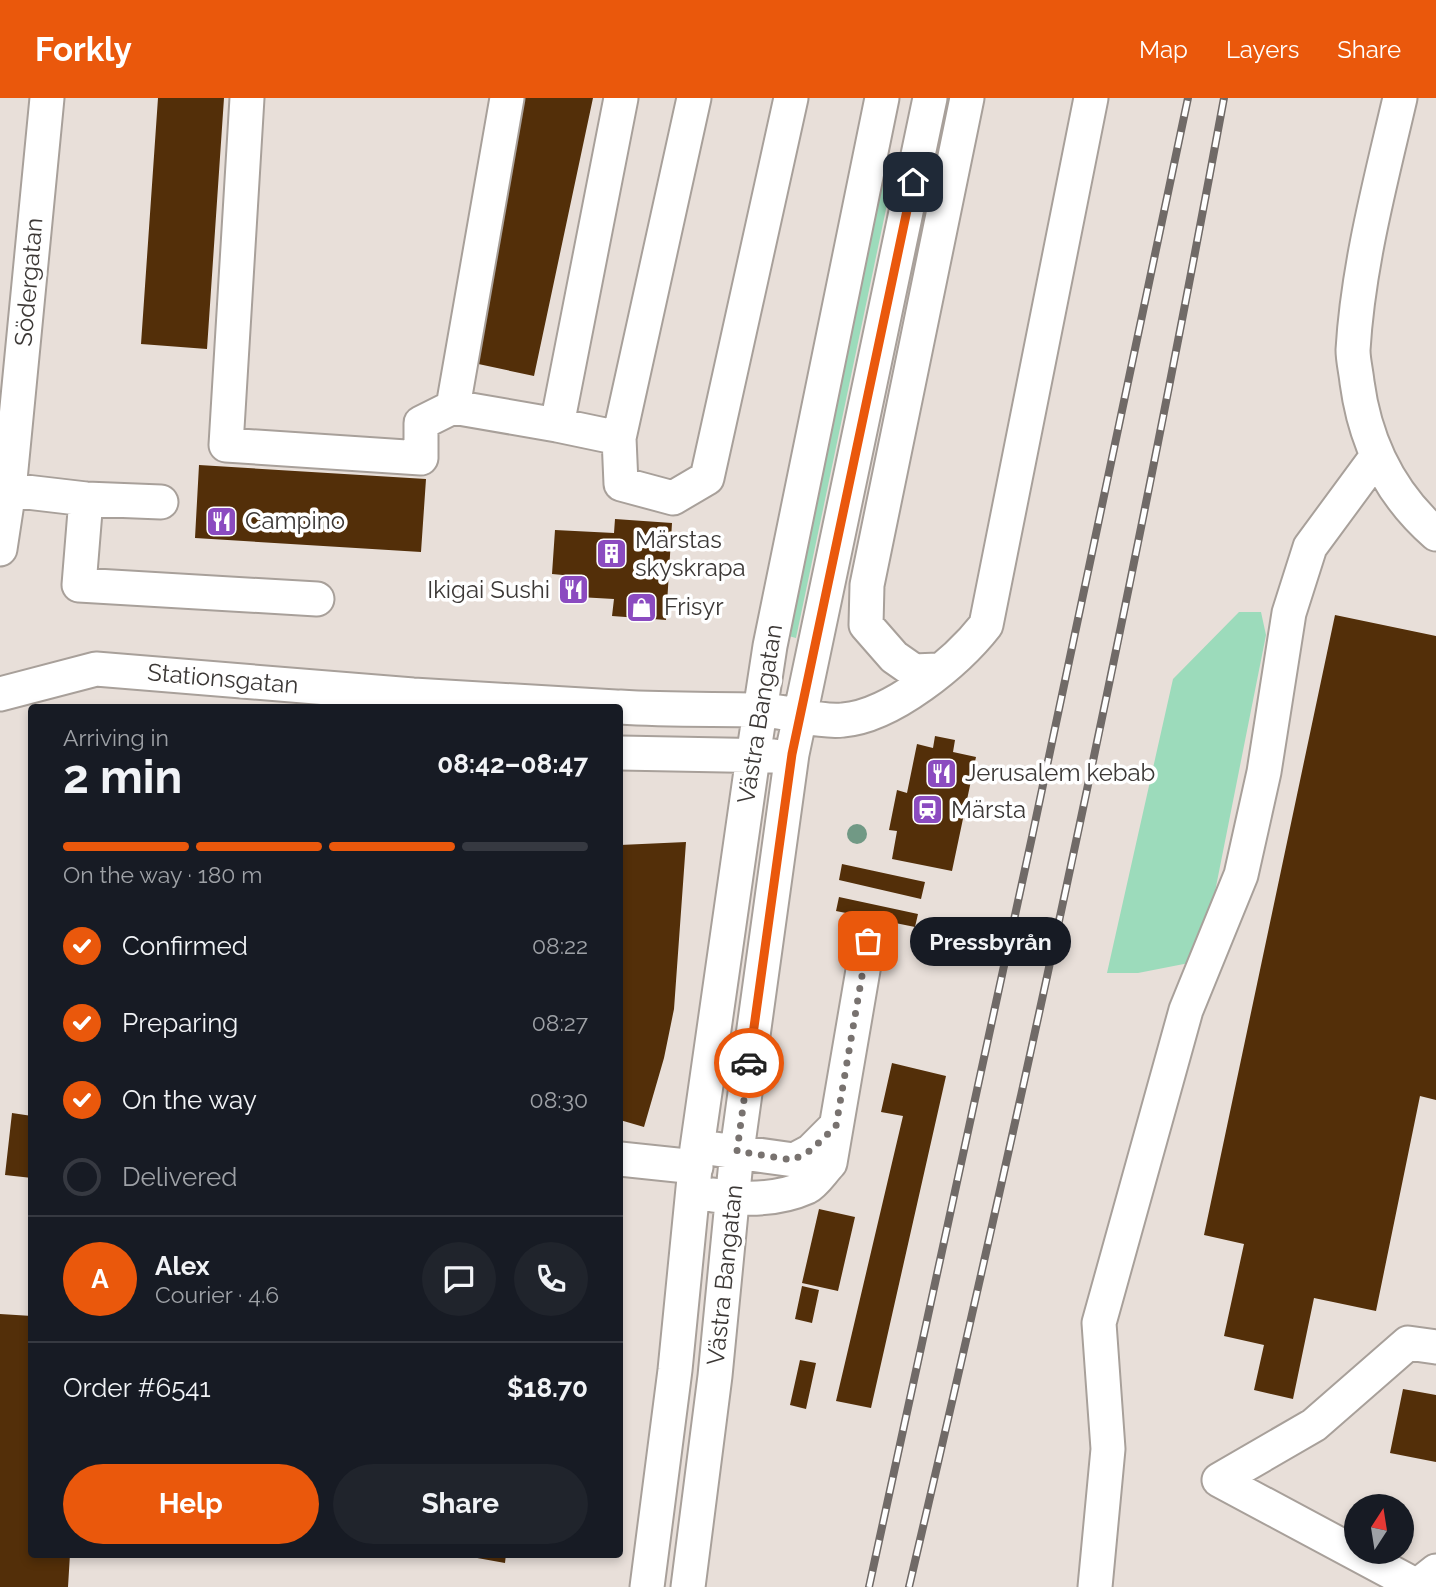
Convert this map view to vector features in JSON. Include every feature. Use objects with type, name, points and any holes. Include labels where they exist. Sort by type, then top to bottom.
[{"type":"street","name":"Södergatan","points":[[0,549],[9,490],[47,98]]},
{"type":"street","points":[[247,98],[226,445],[421,458],[421,423],[453,407],[619,438]]},
{"type":"street","points":[[453,407],[507,98]]},
{"type":"street","points":[[557,425],[621,98]]},
{"type":"street","points":[[694,98],[619,438],[621,484],[673,498],[707,478],[791,98]]},
{"type":"street","name":"Västra Bangatan","points":[[647,1587],[695,1169],[752,757],[770,646],[882,98]]},
{"type":"street","points":[[938,670],[914,671],[894,657],[866,625],[867,585],[967,98]]},
{"type":"street","name":"Stationsgatan","points":[[623,707],[695,712],[760,710],[842,720],[883,709],[965,652],[986,625],[1091,98]]},
{"type":"street","points":[[1400,98],[1371,223],[1353,352],[1362,414],[1381,468],[1418,518],[1436,534]]},
{"type":"street","name":"Västra Bangatan","points":[[688,1587],[715,1377],[737,1151],[792,754],[925,99]]},
{"type":"street","points":[[1095,1587],[1108,1449],[1099,1323],[1186,1010],[1241,875],[1264,772],[1289,613],[1310,547],[1377,456]]},
{"type":"street","points":[[9,490],[86,499],[161,502]]},
{"type":"street","points":[[86,499],[79,585],[317,599]]},
{"type":"street","name":"Stationsgatan","points":[[0,694],[96,669],[413,695],[567,704]]},
{"type":"street","points":[[0,702],[28,709]]},
{"type":"street","points":[[623,753],[752,757],[792,754]]},
{"type":"street","points":[[623,1159],[695,1169],[732,1198],[768,1198],[809,1187],[830,1163],[868,941]]},
{"type":"street","points":[[695,1169],[737,1151],[793,1160],[811,1150],[836,1126]]},
{"type":"street","points":[[1436,1347],[1408,1343],[1314,1425],[1219,1480],[1418,1586],[1436,1571]]},
{"type":"green space","points":[[876,170],[894,171],[796,638],[781,634]]},
{"type":"green space","points":[[1239,612],[1261,612],[1266,635],[1207,932],[1189,963],[1138,973],[1107,973],[1173,679]]},
{"type":"building","points":[[158,98],[224,98],[207,349],[141,344]]},
{"type":"building","points":[[525,98],[593,98],[534,376],[469,362]]},
{"type":"building","points":[[199,465],[426,479],[421,552],[195,538]]},
{"type":"building","name":"Märstas skyskrapa","points":[[615,519],[672,523],[666,620],[612,616],[614,599],[561,596],[563,575],[552,574],[555,530],[614,533]]},
{"type":"building","points":[[1335,615],[1436,636],[1436,1100],[1420,1096],[1376,1311],[1314,1298],[1293,1399],[1254,1390],[1264,1345],[1224,1336],[1244,1244],[1204,1235]]},
{"type":"building","points":[[935,736],[955,740],[953,752],[976,757],[952,871],[892,859],[897,831],[889,830],[897,790],[907,793],[917,744],[933,748]]},
{"type":"building","points":[[686,842],[674,1009],[664,1058],[644,1127],[623,1121],[623,845]]},
{"type":"building","points":[[842,864],[925,882],[921,899],[839,880]]},
{"type":"building","points":[[839,897],[918,914],[915,927],[836,911]]},
{"type":"building","points":[[892,1063],[946,1076],[871,1408],[836,1401],[903,1116],[881,1112]]},
{"type":"building","points":[[12,1113],[28,1115],[28,1178],[5,1175]]},
{"type":"building","points":[[819,1209],[855,1217],[838,1291],[802,1283]]},
{"type":"building","points":[[802,1286],[819,1290],[812,1323],[795,1319]]},
{"type":"building","points":[[0,1314],[28,1316],[28,1558],[70,1558],[68,1587],[0,1587]]},
{"type":"building","points":[[800,1360],[816,1363],[806,1409],[790,1405]]},
{"type":"building","points":[[1403,1389],[1436,1395],[1436,1462],[1390,1453]]},
{"type":"building","points":[[477,1558],[506,1558],[505,1563]]},
{"type":"railway","points":[[869,1587],[1032,837],[1188,98]]},
{"type":"railway","points":[[909,1587],[1076,844],[1152,472],[1224,98]]},
{"type":"way so far","points":[[749,1063],[737,1151],[793,1160],[811,1150],[836,1126],[868,941]]},
{"type":"place","name":"Campino","points":[[222,521]]},
{"type":"place","name":"Märstas skyskrapa","points":[[612,554]]},
{"type":"place","name":"Ikigai Sushi","points":[[573,590]]},
{"type":"place","name":"Frisyr","points":[[641,607]]},
{"type":"place","name":"Jerusalem kebab","points":[[942,773]]},
{"type":"place","name":"Märsta","points":[[928,810]]},
{"type":"place","name":"Pressbyrån","points":[[868,941]]},
{"type":"route","points":[[749,1063],[792,754],[913,182]]}]
